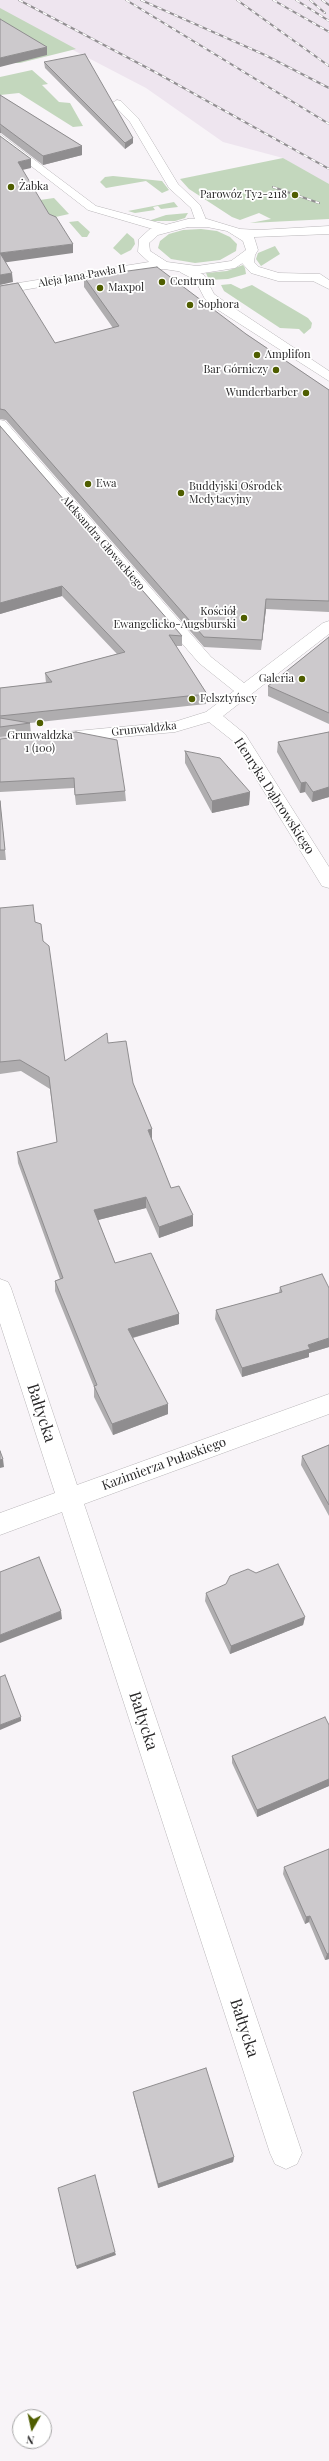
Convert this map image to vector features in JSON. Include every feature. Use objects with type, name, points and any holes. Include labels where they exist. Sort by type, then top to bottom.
[{"type":"street","points":[[117,103],[134,120],[173,186],[196,207],[201,222]]},
{"type":"street","points":[[0,137],[92,208],[103,220],[136,233],[143,238],[143,244],[148,257],[164,265],[184,269],[224,267],[235,264],[250,252],[264,245],[329,237]]},
{"type":"street","points":[[92,208],[163,228],[201,222],[220,224],[241,232],[250,239],[248,263],[255,270],[278,277],[316,277],[329,285]]},
{"type":"street","name":"Aleja Jana Pawła II","points":[[0,281],[130,256],[143,244],[148,236],[163,228]]},
{"type":"street","points":[[241,232],[265,233],[329,230]]},
{"type":"street","name":"Aleja Jana Pawła II","points":[[0,290],[137,266],[164,265]]},
{"type":"street","points":[[184,269],[200,278],[209,296],[220,305],[329,377]]},
{"type":"street","name":"Aleksandra Głowackiego","points":[[0,424],[205,660],[244,691]]},
{"type":"street","name":"Grunwaldzka","points":[[0,742],[176,727],[212,716],[329,626]]},
{"type":"street","name":"Henryka Dąbrowskiego","points":[[212,716],[239,738],[329,882]]},
{"type":"street","name":"Bałtycka","points":[[0,1288],[286,2153]]},
{"type":"street","name":"Kazimierza Pułaskiego","points":[[0,1524],[329,1404]]},
{"type":"shaded area","points":[[0,0],[329,0],[329,187],[283,158],[223,142],[146,88],[0,12]]},
{"type":"green space","points":[[0,8],[76,49],[20,63],[11,63],[0,28]]},
{"type":"green space","points":[[32,70],[48,84],[42,85],[59,102],[70,103],[83,126],[73,127],[19,93],[0,95],[0,77]]},
{"type":"green space","points":[[283,158],[329,184],[329,219],[250,223],[271,219],[259,213],[240,220],[232,217],[189,189],[180,179]]},
{"type":"green space","points":[[113,176],[162,181],[169,190],[162,193],[146,181],[106,188],[100,182],[105,177]]},
{"type":"green space","points":[[54,198],[69,214],[51,218],[40,200]]},
{"type":"green space","points":[[174,202],[178,207],[161,209],[158,206],[153,207],[155,210],[135,213],[128,211]]},
{"type":"green space","points":[[188,213],[185,218],[175,221],[148,221],[166,215]]},
{"type":"green space","points":[[78,221],[90,232],[87,237],[82,237],[69,222]]},
{"type":"green space","points":[[201,229],[217,231],[230,237],[237,244],[236,251],[220,260],[195,263],[171,259],[158,248],[160,241],[169,234],[183,230]]},
{"type":"green space","points":[[127,233],[134,239],[135,244],[131,250],[121,255],[113,248]]},
{"type":"green space","points":[[275,246],[280,254],[261,266],[256,259],[258,253]]},
{"type":"green space","points":[[243,265],[246,274],[228,279],[209,280],[206,273],[227,271]]},
{"type":"green space","points":[[231,284],[241,289],[252,285],[308,318],[312,323],[311,328],[304,334],[299,329],[280,328],[224,291],[221,285]]},
{"type":"building","points":[[0,19],[47,47],[0,58]]},
{"type":"building","points":[[85,54],[133,138],[125,143],[44,62]]},
{"type":"building","points":[[0,95],[82,146],[43,156],[0,124]]},
{"type":"building","points":[[0,136],[31,159],[18,162],[49,214],[56,217],[73,244],[0,253]]},
{"type":"building","points":[[0,253],[12,273],[0,275]]},
{"type":"building","points":[[157,267],[246,334],[329,390],[329,601],[266,599],[262,640],[204,637],[5,410],[0,409],[0,286],[18,283],[55,343],[119,326],[84,277]]},
{"type":"building","points":[[0,426],[182,636],[169,635],[207,694],[0,716],[0,688],[52,682],[45,673],[125,652],[62,586],[0,603]]},
{"type":"building","points":[[329,637],[329,713],[268,686]]},
{"type":"building","points":[[0,718],[30,723],[0,727]]},
{"type":"building","points":[[76,732],[117,740],[125,791],[75,795],[74,778],[0,782],[0,739]]},
{"type":"building","points":[[329,732],[329,787],[313,792],[306,782],[301,783],[278,742]]},
{"type":"building","points":[[185,751],[220,758],[250,792],[212,801]]},
{"type":"building","points":[[0,801],[5,850],[0,850]]},
{"type":"building","points":[[33,905],[35,922],[41,924],[43,941],[49,946],[65,1061],[107,1033],[108,1043],[126,1041],[133,1083],[152,1129],[148,1130],[171,1188],[179,1186],[193,1215],[159,1227],[146,1197],[94,1210],[115,1263],[151,1253],[179,1314],[128,1329],[168,1404],[112,1424],[94,1386],[97,1385],[55,1281],[63,1278],[17,1152],[57,1142],[49,1077],[20,1060],[0,1062],[0,908]]},
{"type":"building","points":[[322,1274],[329,1288],[329,1338],[308,1345],[310,1349],[242,1368],[216,1310],[282,1292],[280,1287]]},
{"type":"building","points":[[329,1445],[329,1505],[302,1456]]},
{"type":"building","points":[[0,1451],[3,1459],[0,1460]]},
{"type":"building","points":[[39,1557],[61,1611],[0,1635],[0,1572]]},
{"type":"building","points":[[278,1564],[305,1617],[231,1646],[206,1593],[226,1584],[230,1576],[248,1569],[256,1573]]},
{"type":"building","points":[[5,1675],[21,1717],[0,1725],[0,1677]]},
{"type":"building","points":[[325,1717],[329,1725],[329,1779],[257,1810],[232,1756]]},
{"type":"building","points":[[329,1849],[329,1953],[327,1954],[310,1916],[306,1917],[284,1867]]},
{"type":"building","points":[[206,2068],[234,2157],[158,2184],[133,2092]]},
{"type":"building","points":[[95,2175],[115,2252],[76,2266],[58,2188]]},
{"type":"railway","points":[[19,0],[155,72],[329,169]]},
{"type":"railway","points":[[126,0],[329,124]]},
{"type":"railway","points":[[141,0],[265,55],[329,88]]},
{"type":"railway","points":[[237,0],[329,66]]},
{"type":"railway","points":[[273,0],[329,32]]},
{"type":"railway","points":[[296,0],[329,21]]},
{"type":"railway","points":[[310,0],[325,13]]},
{"type":"railway","points":[[322,0],[329,5]]},
{"type":"railway","points":[[273,187],[319,203]]},
{"type":"place","name":"Żabka","points":[[11,187]]},
{"type":"place","name":"Parowóz Ty2-2118","points":[[295,195]]},
{"type":"place","name":"Centrum","points":[[162,282]]},
{"type":"place","name":"Maxpol","points":[[100,288]]},
{"type":"place","name":"Sophora","points":[[190,305]]},
{"type":"place","name":"Amplifon","points":[[257,355]]},
{"type":"place","name":"Bar Górniczy","points":[[276,370]]},
{"type":"place","name":"Wunderbarber","points":[[306,393]]},
{"type":"place","name":"Ewa","points":[[88,484]]},
{"type":"place","name":"Buddyjski Ośrodek Medytacyjny","points":[[181,493]]},
{"type":"place","name":"Kościół Ewangelicko-Augsburski","points":[[244,618]]},
{"type":"place","name":"Galeria","points":[[302,679]]},
{"type":"place","name":"Felsztyńscy","points":[[192,699]]},
{"type":"place","name":"Grunwaldzka 1 (100)","points":[[40,723]]}]
